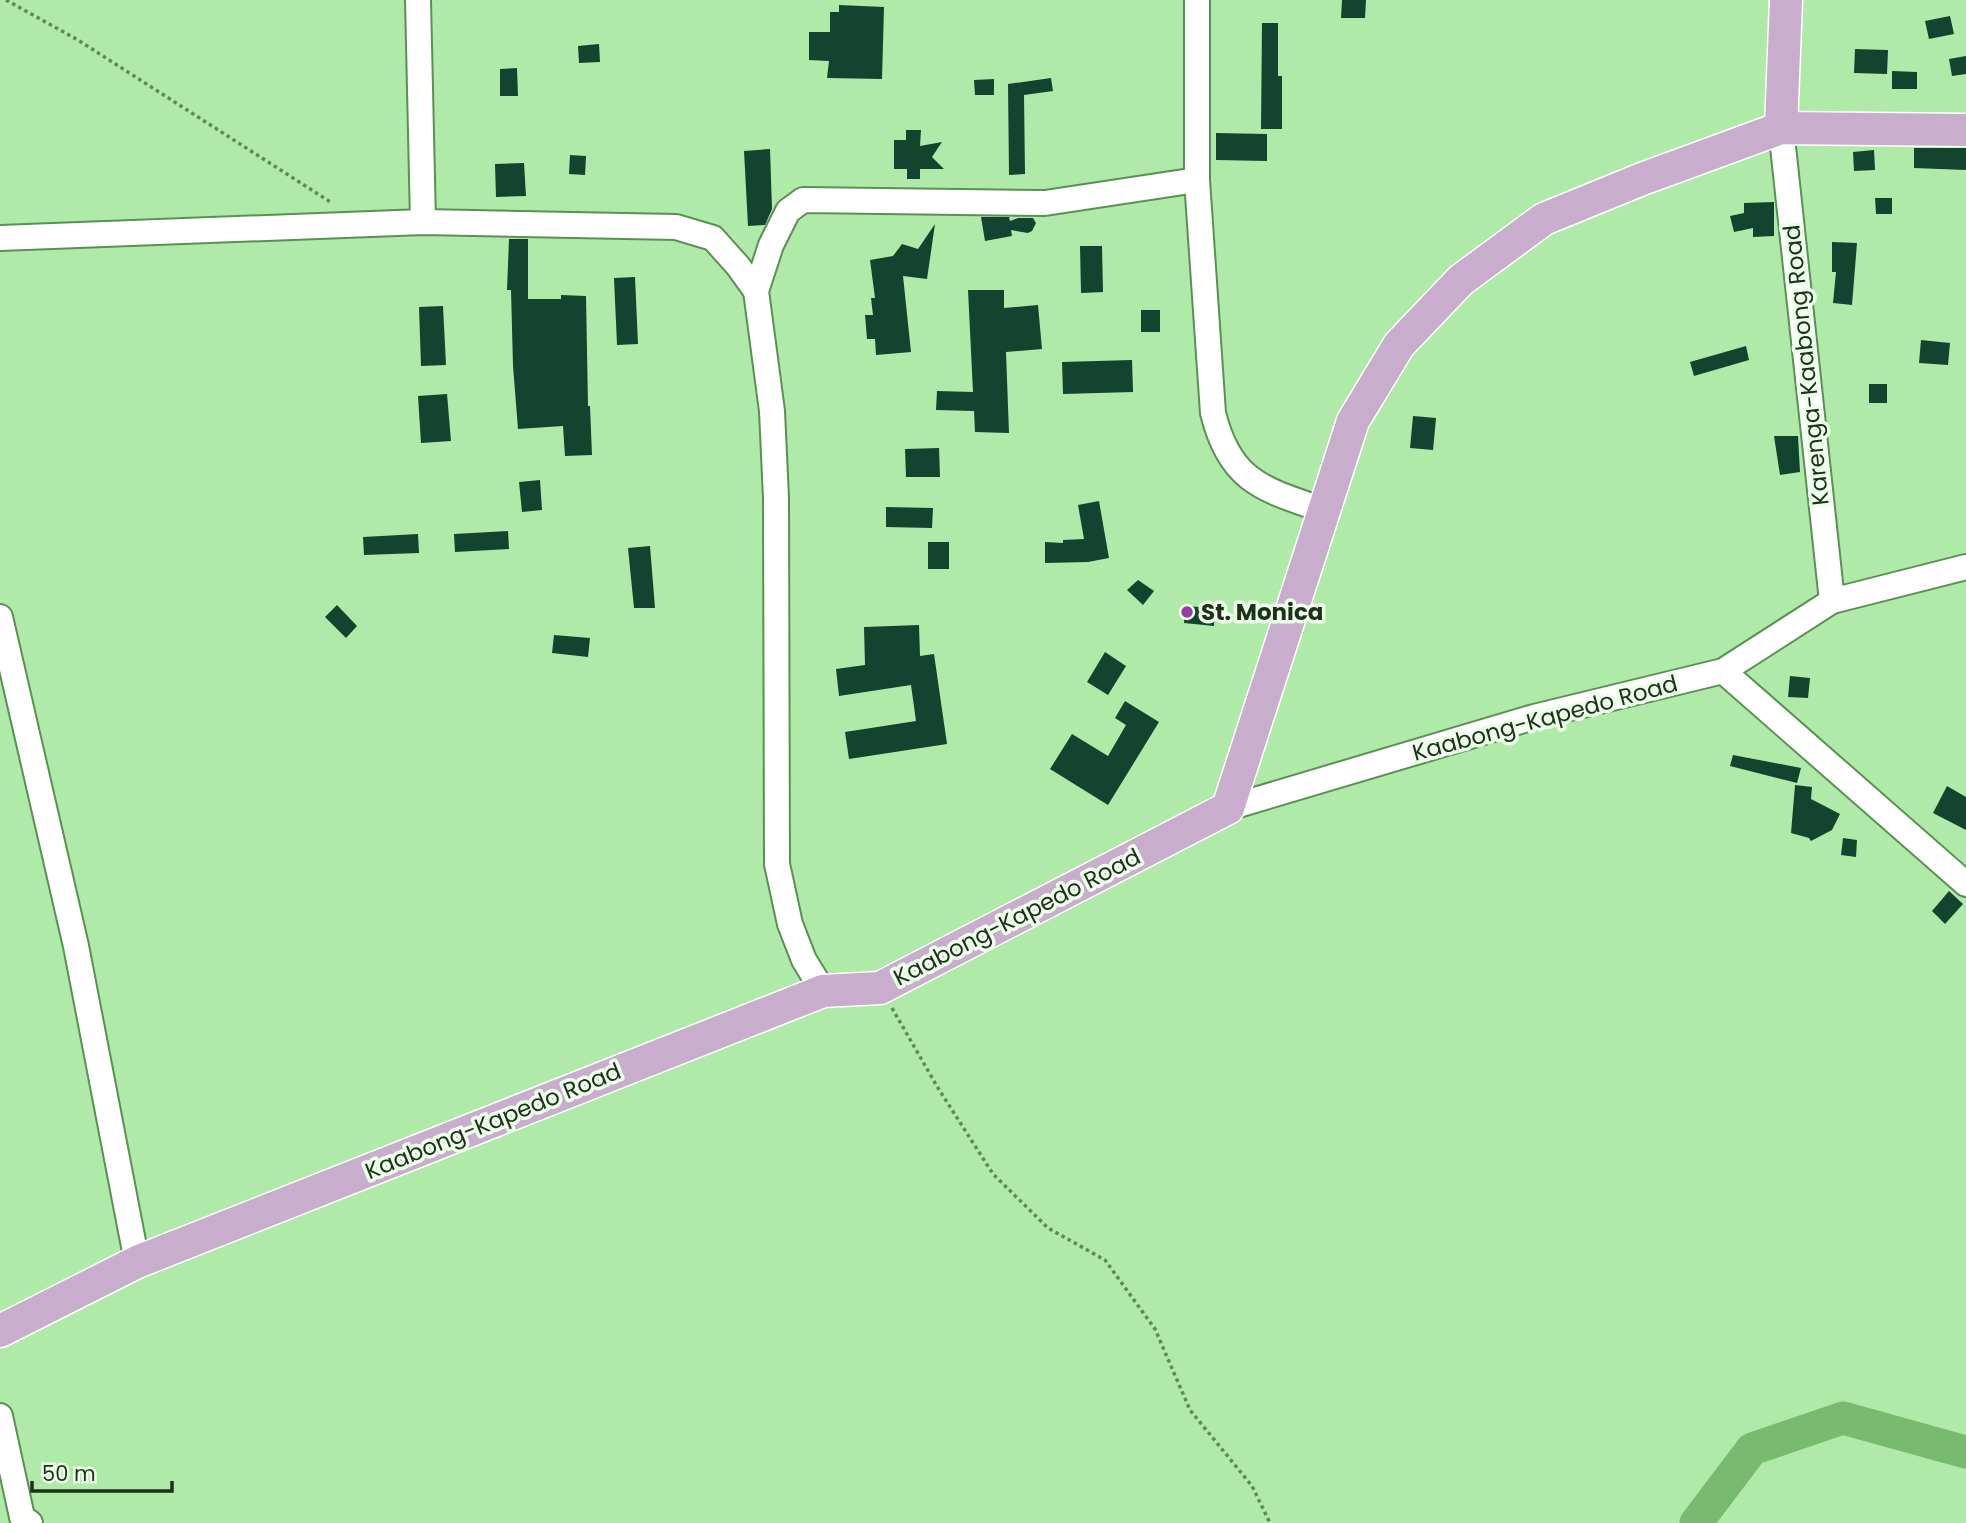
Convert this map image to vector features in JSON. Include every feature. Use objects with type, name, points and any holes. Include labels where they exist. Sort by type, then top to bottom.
[{"type":"main road","points":[[1781,128],[1786,0]]},
{"type":"main road","points":[[1228,808],[1353,421],[1399,345],[1461,280],[1544,219],[1642,179],[1781,128],[1966,130]]},
{"type":"main road","name":"Kaabong-Kapedo Road","points":[[0,1331],[137,1262],[823,991],[880,988],[1228,808]]},
{"type":"street","points":[[418,0],[423,222]]},
{"type":"street","points":[[1197,0],[1197,180],[1213,413],[1217,431],[1242,473],[1262,488],[1324,510]]},
{"type":"street","name":"Karenga-Kaabong Road","points":[[1781,128],[1832,601]]},
{"type":"street","points":[[823,991],[804,960],[790,924],[778,864],[776,498],[772,411],[756,291],[771,245],[788,211],[803,200],[1045,203],[1197,180]]},
{"type":"street","points":[[0,238],[423,222],[676,227],[713,239],[756,291]]},
{"type":"street","name":"Kaabong-Kapedo Road","points":[[1228,808],[1534,717],[1723,671],[1832,601],[1966,567]]},
{"type":"street","points":[[0,617],[76,946],[137,1262]]},
{"type":"street","points":[[1723,671],[1966,884]]},
{"type":"street","points":[[0,1416],[22,1517],[30,1523]]},
{"type":"path","points":[[6,0],[78,40],[332,203]]},
{"type":"path","points":[[880,988],[938,1088],[993,1174],[1048,1228],[1105,1260],[1155,1328],[1189,1410],[1252,1486],[1270,1523]]},
{"type":"building","points":[[1342,0],[1366,0],[1365,18],[1341,18]]},
{"type":"building","points":[[839,5],[884,7],[882,79],[827,78],[829,61],[809,60],[809,32],[830,32],[830,12],[839,12]]},
{"type":"building","points":[[1950,16],[1954,34],[1929,39],[1925,21]]},
{"type":"building","points":[[1262,23],[1278,23],[1282,129],[1261,129]]},
{"type":"building","points":[[599,44],[600,62],[579,63],[578,46]]},
{"type":"building","points":[[1855,49],[1888,50],[1887,74],[1854,73]]},
{"type":"building","points":[[1966,56],[1966,74],[1952,76],[1949,59]]},
{"type":"building","points":[[517,68],[518,96],[500,96],[500,69]]},
{"type":"building","points":[[1892,71],[1917,72],[1917,89],[1892,89]]},
{"type":"building","points":[[1051,78],[1053,91],[1024,95],[1025,174],[1009,175],[1008,84]]},
{"type":"building","points":[[994,79],[994,95],[975,95],[974,80]]},
{"type":"building","points":[[906,130],[921,130],[920,146],[942,142],[932,157],[944,169],[920,169],[920,179],[907,179],[907,169],[894,169],[894,140],[906,140]]},
{"type":"building","points":[[1216,133],[1267,134],[1267,161],[1216,160]]},
{"type":"building","points":[[1914,148],[1966,148],[1966,170],[1914,168]]},
{"type":"building","points":[[770,149],[772,209],[765,225],[748,226],[744,151]]},
{"type":"building","points":[[1874,150],[1875,170],[1854,171],[1853,152]]},
{"type":"building","points":[[570,155],[586,156],[585,175],[569,174]]},
{"type":"building","points":[[524,163],[526,196],[496,197],[495,164]]},
{"type":"building","points":[[1875,198],[1892,198],[1892,214],[1876,214]]},
{"type":"building","points":[[1774,202],[1774,236],[1753,237],[1753,228],[1734,232],[1730,216],[1744,213],[1744,203]]},
{"type":"building","points":[[981,217],[1009,217],[1010,221],[1033,218],[1036,223],[1028,233],[1011,230],[1012,236],[985,241]]},
{"type":"building","points":[[935,224],[927,279],[903,276],[911,352],[876,355],[875,339],[867,339],[865,315],[873,315],[871,298],[875,298],[870,260],[893,256],[902,244],[918,249]]},
{"type":"building","points":[[509,239],[528,239],[528,299],[561,299],[561,295],[586,296],[588,406],[592,455],[565,456],[563,426],[518,429],[511,290],[507,290]]},
{"type":"building","points":[[1832,242],[1857,243],[1852,305],[1833,303],[1836,272],[1832,272]]},
{"type":"building","points":[[1080,246],[1102,246],[1103,292],[1081,293]]},
{"type":"building","points":[[635,277],[638,344],[617,345],[614,278]]},
{"type":"building","points":[[968,290],[1004,290],[1004,308],[1038,305],[1042,349],[1006,352],[1009,433],[975,432],[974,411],[936,410],[937,391],[973,392]]},
{"type":"building","points":[[443,306],[446,365],[421,366],[419,307]]},
{"type":"building","points":[[1141,310],[1160,310],[1160,332],[1141,332]]},
{"type":"building","points":[[1921,340],[1950,343],[1948,365],[1919,363]]},
{"type":"building","points":[[1746,346],[1749,360],[1694,376],[1690,362]]},
{"type":"building","points":[[1132,360],[1133,392],[1063,394],[1062,362]]},
{"type":"building","points":[[1869,384],[1887,384],[1887,403],[1869,403]]},
{"type":"building","points":[[447,394],[451,441],[421,443],[418,396]]},
{"type":"building","points":[[1413,416],[1436,418],[1433,450],[1410,448]]},
{"type":"building","points":[[1774,436],[1798,436],[1800,472],[1780,475]]},
{"type":"building","points":[[939,448],[940,477],[906,477],[905,449]]},
{"type":"building","points":[[540,480],[542,510],[522,512],[519,482]]},
{"type":"building","points":[[1099,501],[1109,558],[1088,562],[1045,563],[1045,542],[1063,543],[1063,540],[1084,539],[1078,505]]},
{"type":"building","points":[[886,507],[933,508],[932,528],[886,527]]},
{"type":"building","points":[[508,531],[509,549],[455,552],[454,534]]},
{"type":"building","points":[[418,534],[419,553],[364,555],[363,537]]},
{"type":"building","points":[[928,542],[949,542],[949,569],[928,569]]},
{"type":"building","points":[[650,546],[655,608],[634,608],[628,548]]},
{"type":"building","points":[[1138,580],[1154,591],[1143,605],[1127,590]]},
{"type":"building","points":[[337,605],[357,626],[346,638],[325,617]]},
{"type":"building","points":[[1185,606],[1215,608],[1214,626],[1184,623]]},
{"type":"building","points":[[919,625],[920,656],[934,654],[947,744],[849,759],[845,732],[916,721],[911,685],[839,696],[836,669],[865,665],[864,627]]},
{"type":"building","points":[[554,635],[590,638],[588,657],[552,653]]},
{"type":"building","points":[[1105,652],[1126,666],[1108,695],[1087,682]]},
{"type":"building","points":[[1790,676],[1810,678],[1808,698],[1788,697]]},
{"type":"building","points":[[1125,701],[1159,722],[1108,805],[1050,769],[1072,734],[1108,756],[1126,725],[1115,718]]},
{"type":"building","points":[[1733,755],[1801,768],[1797,783],[1730,766]]},
{"type":"building","points":[[1795,785],[1812,787],[1811,799],[1840,814],[1832,830],[1811,841],[1791,833]]},
{"type":"building","points":[[1947,786],[1966,797],[1966,830],[1933,813]]},
{"type":"building","points":[[1843,838],[1857,840],[1856,857],[1841,855]]},
{"type":"building","points":[[1949,891],[1963,904],[1945,924],[1932,911]]},
{"type":"waterway","points":[[1696,1523],[1752,1449],[1843,1418],[1966,1452]]},
{"type":"place","name":"St. Monica","points":[[1187,612]]}]
